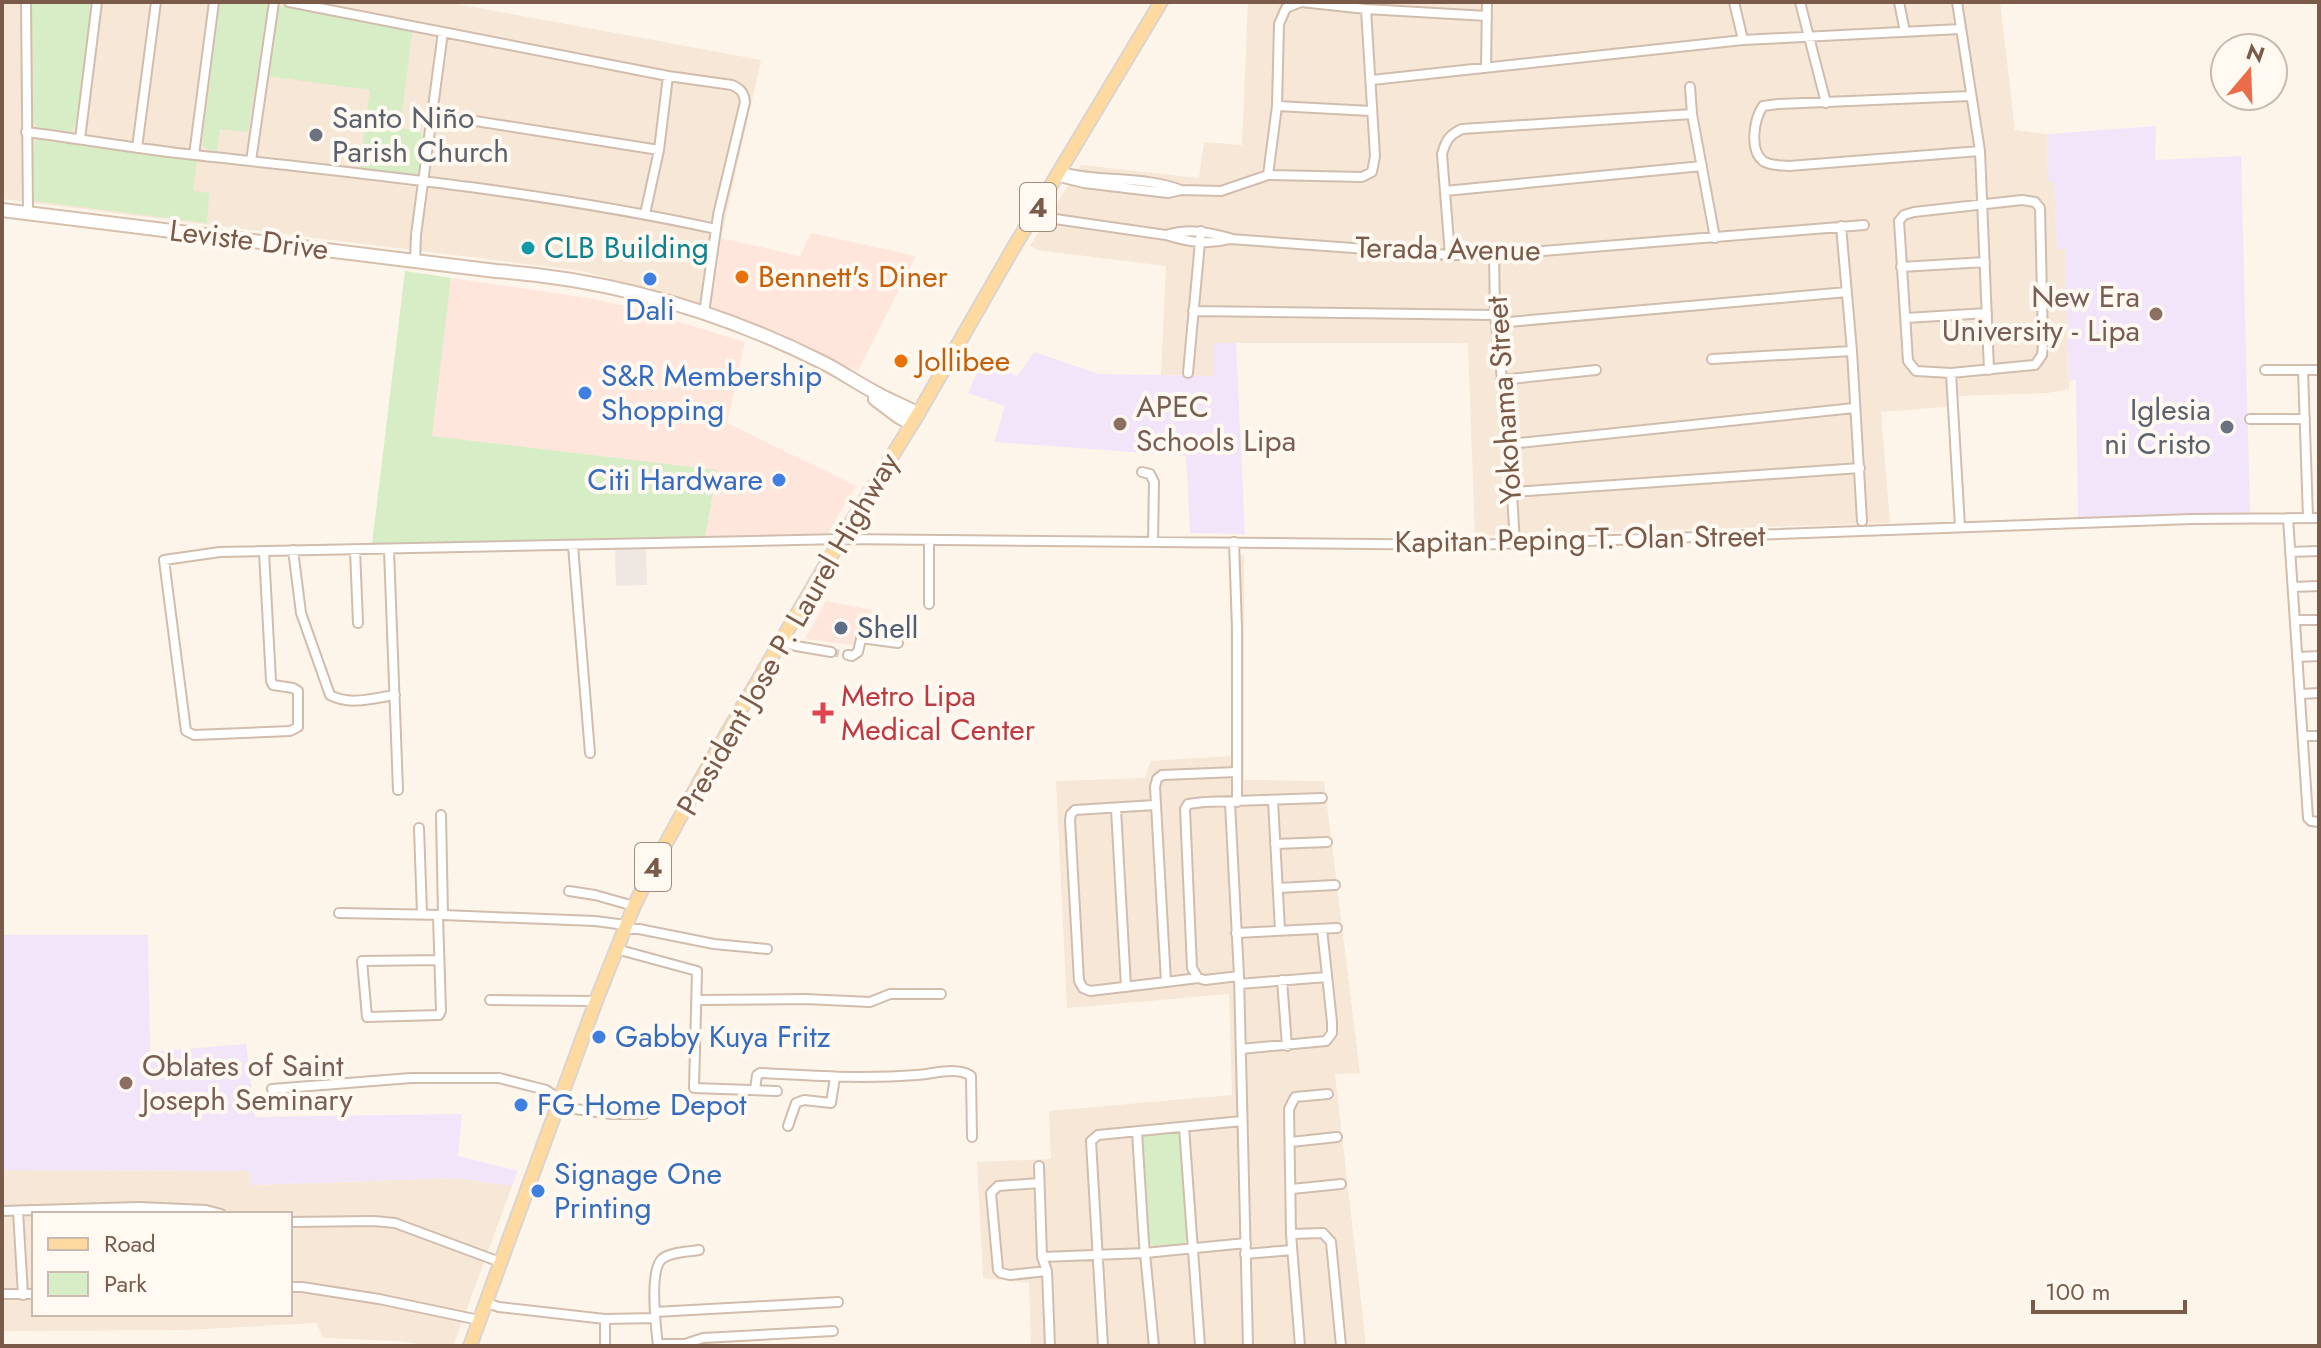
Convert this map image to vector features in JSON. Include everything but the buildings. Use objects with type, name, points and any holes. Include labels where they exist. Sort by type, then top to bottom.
[{"type":"main road","name":"President Jose P. Laurel Highway","points":[[470,1346],[559,1100],[634,906],[696,786],[1161,2]]},
{"type":"main road","name":"Leviste Drive","points":[[2,210],[597,284],[704,313],[760,334],[813,357],[915,419]]},
{"type":"main road","name":"Leviste Drive","points":[[496,271],[628,298],[741,333],[824,369],[873,397],[899,417],[915,419]]},
{"type":"street","points":[[26,2],[28,213]]},
{"type":"street","points":[[80,139],[97,2]]},
{"type":"street","points":[[137,148],[156,2]]},
{"type":"street","points":[[194,155],[214,2]]},
{"type":"street","points":[[251,161],[274,2]]},
{"type":"street","points":[[289,2],[739,88],[745,102],[716,229],[704,313]]},
{"type":"street","points":[[1268,175],[1277,106],[1279,24],[1286,8],[1301,2],[1487,16]]},
{"type":"street","points":[[1486,67],[1487,2]]},
{"type":"street","points":[[1734,2],[1743,40]]},
{"type":"street","points":[[1800,2],[1826,103]]},
{"type":"street","points":[[1899,2],[1905,32]]},
{"type":"street","points":[[1957,2],[1980,151],[1989,370]]},
{"type":"street","points":[[1058,174],[1168,185],[1181,190],[1221,191],[1268,175],[1362,177],[1372,172],[1375,156],[1366,9]]},
{"type":"street","points":[[1372,80],[1743,40],[1960,29]]},
{"type":"street","points":[[415,261],[443,32]]},
{"type":"street","points":[[645,214],[659,150],[668,76]]},
{"type":"street","points":[[1690,87],[1692,114],[1715,238]]},
{"type":"street","points":[[1970,96],[1763,106],[1755,128],[1757,153],[1764,162],[1789,166],[1980,151]]},
{"type":"street","points":[[1277,106],[1371,111]]},
{"type":"street","points":[[431,114],[659,150]]},
{"type":"street","points":[[1450,255],[1442,154],[1451,134],[1462,129],[1692,114]]},
{"type":"street","points":[[26,132],[424,182],[645,214],[716,229]]},
{"type":"street","points":[[1445,191],[1702,166]]},
{"type":"street","points":[[2022,200],[2035,202],[2040,208],[2042,355],[2035,365],[1951,373],[1916,371],[1908,361],[1899,221],[1904,215],[1914,212],[1983,204],[2022,200]]},
{"type":"street","name":"Terada Avenue","points":[[1035,212],[1048,218],[1200,242],[1230,239],[1450,255],[1494,255],[1864,225]]},
{"type":"street","points":[[1841,226],[1862,521]]},
{"type":"street","points":[[1166,235],[1182,230],[1201,231],[1230,239]]},
{"type":"street","points":[[1188,373],[1201,231]]},
{"type":"street","name":"Yokohama Street","points":[[1494,255],[1496,319],[1509,444],[1515,544]]},
{"type":"street","points":[[1901,267],[1985,262]]},
{"type":"street","points":[[1193,311],[1496,319],[1847,292]]},
{"type":"street","points":[[1906,318],[1987,313]]},
{"type":"street","points":[[1712,359],[1852,351]]},
{"type":"street","points":[[1501,380],[1596,370]]},
{"type":"street","points":[[2265,370],[2319,370]]},
{"type":"street","points":[[2303,370],[2308,518]]},
{"type":"street","points":[[1951,373],[1960,527]]},
{"type":"street","points":[[1509,444],[1854,408]]},
{"type":"street","points":[[2250,419],[2305,419]]},
{"type":"street","points":[[1512,492],[1860,468]]},
{"type":"street","points":[[1142,472],[1150,474],[1154,482],[1153,542]]},
{"type":"street","points":[[2288,518],[2308,818],[2319,822]]},
{"type":"street","name":"Kapitan Peping T. Olan Street","points":[[264,552],[271,681],[273,685],[298,691],[298,727],[290,731],[189,734],[186,731],[164,560],[220,552],[842,539],[1515,544],[2204,519],[2319,518]]},
{"type":"street","points":[[929,541],[929,604]]},
{"type":"street","points":[[1234,542],[1237,628],[1237,772],[1234,802],[1236,933],[1248,1346]]},
{"type":"street","points":[[573,546],[590,753]]},
{"type":"street","points":[[293,550],[301,613],[330,695],[349,701],[395,695]]},
{"type":"street","points":[[355,550],[358,623]]},
{"type":"street","points":[[389,550],[398,790]]},
{"type":"street","points":[[2290,552],[2319,551]]},
{"type":"street","points":[[2293,587],[2319,586]]},
{"type":"street","points":[[2295,620],[2319,620]]},
{"type":"street","points":[[848,655],[858,652],[864,626]]},
{"type":"street","points":[[861,638],[898,643]]},
{"type":"street","points":[[781,641],[831,652]]},
{"type":"street","points":[[2297,657],[2319,656]]},
{"type":"street","points":[[2301,694],[2319,693]]},
{"type":"street","points":[[2303,736],[2319,736]]},
{"type":"street","points":[[1166,982],[1155,805],[1157,779],[1162,775],[1237,772]]},
{"type":"street","points":[[1198,978],[1191,958],[1185,809],[1188,804],[1322,798]]},
{"type":"street","points":[[1273,801],[1280,930]]},
{"type":"street","points":[[1155,805],[1075,810],[1071,814],[1079,981],[1083,988],[1090,991],[1198,978],[1282,980],[1327,977]]},
{"type":"street","points":[[1116,809],[1126,987]]},
{"type":"street","points":[[438,960],[362,961],[367,1017],[439,1015],[441,1011],[438,960],[441,815]]},
{"type":"street","points":[[419,828],[422,914]]},
{"type":"street","points":[[1275,844],[1327,842]]},
{"type":"street","points":[[1278,888],[1335,885]]},
{"type":"street","points":[[569,891],[634,906]]},
{"type":"street","points":[[339,913],[595,921],[714,944],[767,949]]},
{"type":"street","points":[[1236,933],[1337,928]]},
{"type":"street","points":[[1241,1049],[1326,1041],[1332,1033],[1322,929]]},
{"type":"street","points":[[616,949],[697,971],[694,1088],[777,1091]]},
{"type":"street","points":[[1282,980],[1287,1046]]},
{"type":"street","points":[[697,1000],[870,1002],[890,994],[941,994]]},
{"type":"street","points":[[490,1000],[596,1001]]},
{"type":"street","points":[[755,1090],[760,1073],[835,1077],[962,1071],[971,1076],[972,1137]]},
{"type":"street","points":[[788,1126],[796,1103],[804,1100],[833,1102],[835,1077]]},
{"type":"street","points":[[272,1089],[411,1078],[499,1078],[546,1090],[575,1109],[644,1114]]},
{"type":"street","points":[[1300,1346],[1291,1234],[1289,1109],[1295,1097],[1328,1094]]},
{"type":"street","points":[[1103,1346],[1091,1141],[1098,1135],[1242,1121]]},
{"type":"street","points":[[1184,1127],[1200,1346]]},
{"type":"street","points":[[1137,1132],[1154,1346]]},
{"type":"street","points":[[1291,1142],[1337,1137]]},
{"type":"street","points":[[1039,1166],[1042,1257],[1047,1271],[1050,1346]]},
{"type":"street","points":[[1039,1183],[998,1186],[991,1193],[998,1270],[1010,1275],[1047,1271]]},
{"type":"street","points":[[1292,1189],[1341,1184]]},
{"type":"street","points":[[2,1211],[139,1207],[214,1212]]},
{"type":"street","points":[[18,1211],[23,1295]]},
{"type":"street","points":[[292,1222],[395,1223],[500,1262]]},
{"type":"street","points":[[1291,1234],[1323,1233],[1331,1242],[1341,1346]]},
{"type":"street","points":[[1042,1257],[1145,1253],[1246,1243]]},
{"type":"street","points":[[699,1250],[661,1259],[656,1273],[658,1345],[685,1344],[703,1338],[833,1331]]},
{"type":"street","points":[[1245,1254],[1292,1250]]},
{"type":"street","points":[[292,1287],[379,1299],[479,1320]]},
{"type":"street","points":[[2,1294],[32,1294]]},
{"type":"street","points":[[486,1303],[605,1319],[838,1302]]},
{"type":"street","points":[[605,1319],[605,1346]]},
{"type":"shaded area","points":[[2,2],[447,2],[761,60],[721,238],[711,308],[583,271],[2,199]]},
{"type":"shaded area","points":[[1248,2],[2000,2],[2015,130],[2047,134],[2048,180],[2054,180],[2057,249],[2065,249],[2069,389],[2047,393],[1956,396],[1955,406],[1881,412],[1890,523],[1475,536],[1468,343],[1215,343],[1214,376],[1161,375],[1166,266],[1037,250],[1030,246],[1081,165],[1199,178],[1204,142],[1242,145]]},
{"type":"shaded area","name":"New Era University - Lipa","points":[[2156,126],[2155,160],[2241,156],[2250,514],[2078,519],[2076,380],[2069,381],[2065,249],[2057,249],[2054,181],[2048,181],[2047,134]]},
{"type":"shaded area","points":[[811,233],[916,256],[858,371],[711,308],[721,238],[800,256]]},
{"type":"shaded area","name":"S&R Membership Shopping","points":[[451,278],[588,298],[633,308],[745,342],[727,423],[856,486],[828,533],[705,538],[717,471],[431,436]]},
{"type":"shaded area","name":"APEC Schools Lipa","points":[[1214,343],[1236,343],[1245,534],[1190,533],[1186,456],[994,442],[1005,406],[968,393],[983,360],[1017,376],[1034,352],[1099,374],[1214,376]]},
{"type":"shaded area","points":[[615,549],[646,549],[647,585],[616,586]]},
{"type":"shaded area","points":[[1230,555],[1244,555],[1244,780],[1324,781],[1360,1073],[1335,1074],[1366,1346],[1031,1346],[1029,1283],[983,1278],[977,1162],[1051,1159],[1049,1111],[1232,1095],[1229,994],[1067,1008],[1056,781],[1145,778],[1151,761],[1231,756]]},
{"type":"shaded area","points":[[826,601],[872,610],[865,647],[805,639]]},
{"type":"shaded area","name":"Oblates of Saint Joseph Seminary","points":[[2,935],[148,935],[150,1052],[246,1044],[255,1117],[462,1114],[458,1156],[518,1171],[512,1186],[456,1178],[251,1185],[249,1171],[2,1170]]},
{"type":"shaded area","points":[[2,1170],[250,1171],[251,1185],[456,1178],[512,1186],[453,1346],[324,1338],[316,1323],[187,1330],[2,1331]]},
{"type":"green space","points":[[32,2],[92,2],[76,122],[71,133],[39,129],[33,122]]},
{"type":"green space","points":[[220,2],[265,2],[267,9],[248,132],[220,129],[217,151],[208,150],[202,145]]},
{"type":"green space","points":[[284,5],[411,30],[400,128],[419,132],[423,136],[418,175],[359,169],[370,90],[267,76],[277,9]]},
{"type":"green space","points":[[37,139],[197,161],[193,191],[209,193],[207,223],[34,201],[31,161]]},
{"type":"green space","points":[[405,271],[451,278],[432,436],[717,470],[705,538],[372,544]]},
{"type":"green space","points":[[1176,1133],[1181,1137],[1187,1240],[1183,1244],[1153,1246],[1150,1242],[1143,1137]]},
{"type":"tunnel","points":[[831,652],[848,655]]},
{"type":"place","name":"Santo Niño Parish Church","points":[[316,135]]},
{"type":"place","name":"CLB Building","points":[[528,248]]},
{"type":"place","name":"Bennett's Diner","points":[[742,277]]},
{"type":"place","name":"Dali","points":[[650,279]]},
{"type":"place","name":"New Era University - Lipa","points":[[2156,314]]},
{"type":"place","name":"Jollibee","points":[[901,361]]},
{"type":"place","name":"S&R Membership Shopping","points":[[585,393]]},
{"type":"place","name":"APEC Schools Lipa","points":[[1120,424]]},
{"type":"place","name":"Iglesia ni Cristo","points":[[2227,427]]},
{"type":"place","name":"Citi Hardware","points":[[779,480]]},
{"type":"place","name":"Shell","points":[[841,628]]},
{"type":"place","name":"Metro Lipa Medical Center","points":[[823,713]]},
{"type":"place","name":"Gabby Kuya Fritz","points":[[599,1037]]},
{"type":"place","name":"Oblates of Saint Joseph Seminary","points":[[126,1083]]},
{"type":"place","name":"FG Home Depot","points":[[521,1105]]},
{"type":"place","name":"Signage One Printing","points":[[538,1191]]}]
